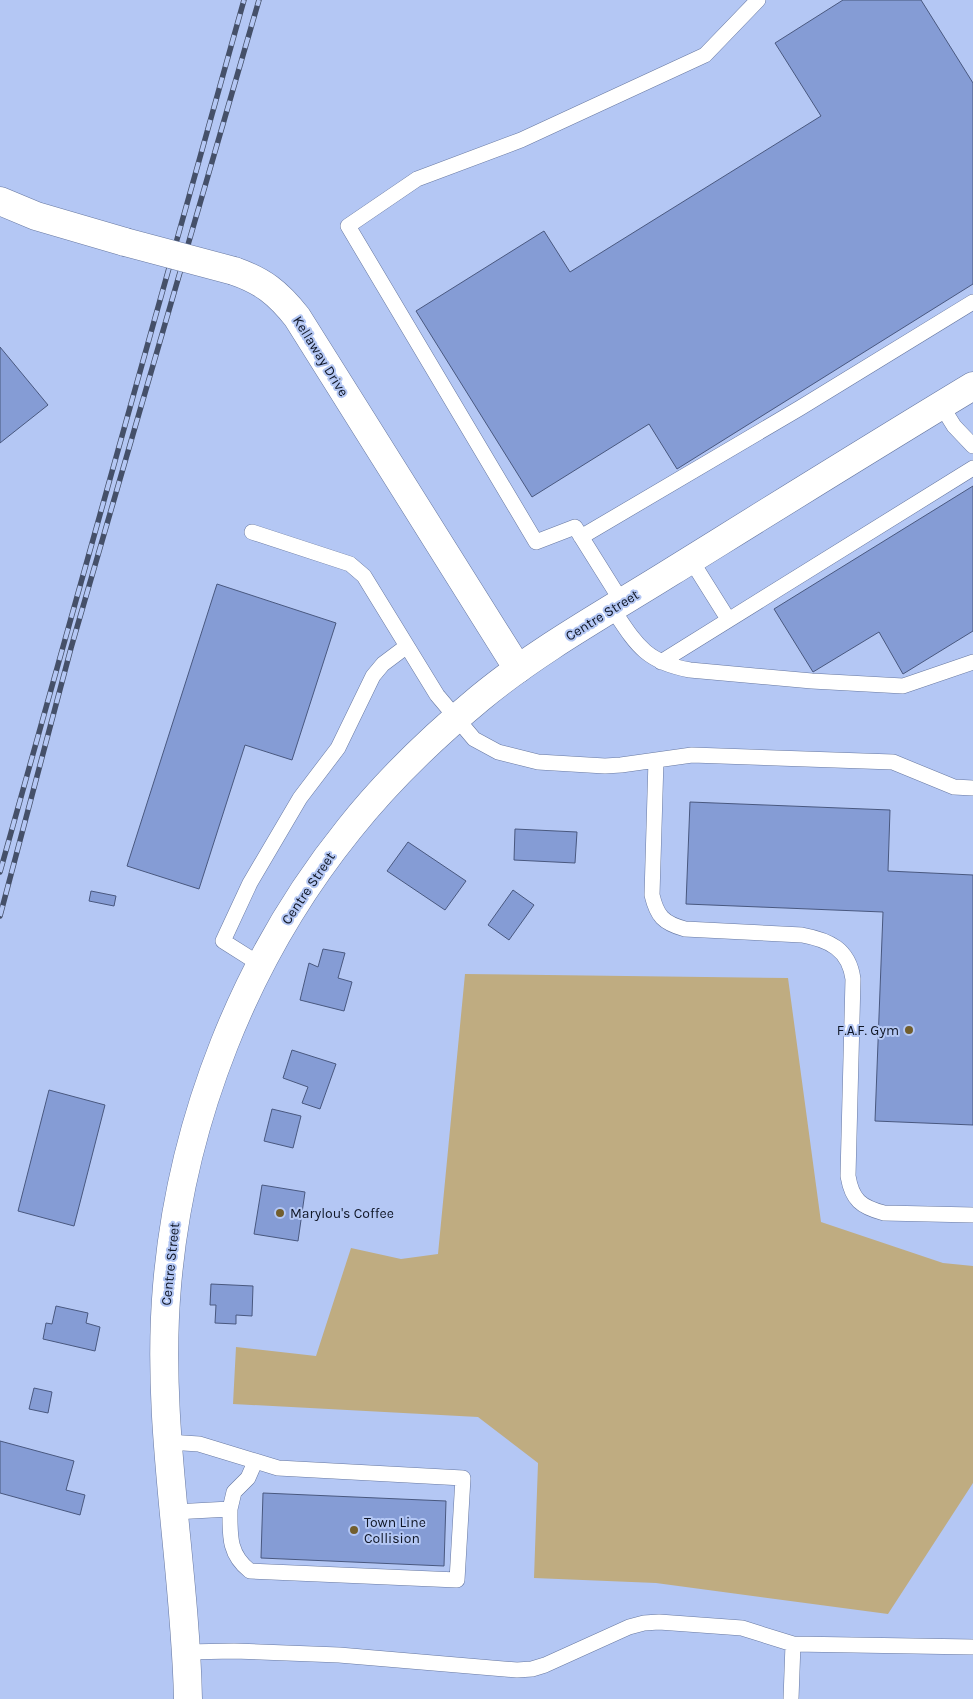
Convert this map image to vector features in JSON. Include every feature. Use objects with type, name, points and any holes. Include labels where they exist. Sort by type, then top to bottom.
[{"type":"main road","name":"Kellaway Drive","points":[[0,201],[36,216],[234,271],[267,286],[297,317],[518,669]]},
{"type":"main road","name":"Centre Street","points":[[188,1699],[164,1370],[164,1328],[169,1259],[178,1199],[208,1088],[231,1029],[261,965],[292,909],[349,828],[399,773],[492,688],[617,605],[973,386]]},
{"type":"lane","points":[[758,0],[705,55],[521,140],[417,179],[348,226],[536,542],[575,528],[617,605],[632,639],[645,653],[675,667],[721,673],[812,682],[903,686],[973,662]]},
{"type":"lane","points":[[581,537],[800,408],[973,302]]},
{"type":"lane","points":[[941,405],[954,426],[973,446]]},
{"type":"lane","points":[[661,662],[973,468]]},
{"type":"lane","points":[[252,532],[350,564],[358,569],[407,646],[427,682],[474,739],[498,752],[538,762],[605,766],[692,755],[893,762],[954,787],[973,788]]},
{"type":"lane","points":[[690,560],[728,619]]},
{"type":"lane","points":[[261,965],[223,940],[250,884],[300,798],[338,748],[373,676],[383,664],[407,646]]},
{"type":"lane","points":[[656,760],[652,895],[656,909],[662,919],[672,926],[684,929],[802,935],[818,938],[842,952],[848,961],[853,979],[848,1176],[850,1190],[858,1202],[870,1209],[884,1213],[973,1215]]},
{"type":"lane","points":[[168,1442],[199,1444],[278,1468],[463,1478],[457,1580],[250,1571],[241,1564],[230,1540],[230,1509],[234,1492],[248,1478],[255,1462]]},
{"type":"lane","points":[[174,1512],[230,1509]]},
{"type":"lane","points":[[186,1652],[234,1651],[339,1655],[516,1670],[532,1669],[629,1627],[644,1623],[660,1622],[742,1628],[793,1644],[973,1647]]},
{"type":"lane","points":[[791,1699],[793,1644]]},
{"type":"shaded area","points":[[465,974],[788,978],[821,1222],[943,1263],[973,1266],[973,1483],[888,1614],[656,1583],[534,1578],[538,1463],[478,1417],[233,1404],[236,1347],[316,1356],[351,1248],[401,1259],[438,1254]]},
{"type":"building","points":[[843,0],[921,0],[973,83],[973,284],[677,469],[649,424],[532,497],[416,311],[544,231],[570,272],[821,116],[775,43]]},
{"type":"building","points":[[0,347],[48,405],[0,443]]},
{"type":"building","points":[[973,486],[973,631],[903,674],[879,632],[813,672],[774,609]]},
{"type":"building","points":[[217,584],[336,623],[292,760],[245,745],[199,889],[127,866]]},
{"type":"building","points":[[690,802],[890,810],[888,871],[973,875],[973,1125],[875,1121],[883,912],[686,904]]},
{"type":"building","points":[[515,829],[577,832],[575,863],[514,860]]},
{"type":"building","points":[[408,842],[466,881],[445,910],[387,871]]},
{"type":"building","points":[[513,890],[534,905],[509,940],[488,925]]},
{"type":"building","points":[[91,891],[116,896],[114,906],[89,901]]},
{"type":"building","points":[[323,949],[345,953],[338,978],[352,982],[344,1011],[300,1000],[309,963],[318,967]]},
{"type":"building","points":[[292,1050],[336,1064],[320,1109],[302,1103],[308,1087],[283,1078]]},
{"type":"building","points":[[49,1090],[105,1105],[74,1226],[18,1211]]},
{"type":"building","points":[[272,1109],[301,1116],[293,1148],[264,1141]]},
{"type":"building","name":"Marylou's Coffee","points":[[262,1185],[305,1192],[298,1241],[254,1234]]},
{"type":"building","points":[[211,1284],[253,1286],[252,1316],[236,1315],[236,1324],[215,1323],[216,1305],[210,1305]]},
{"type":"building","points":[[56,1306],[88,1313],[86,1323],[100,1327],[95,1351],[43,1339],[46,1323],[52,1324]]},
{"type":"building","points":[[34,1388],[52,1392],[48,1413],[29,1409]]},
{"type":"building","points":[[0,1441],[74,1461],[66,1490],[85,1495],[80,1515],[0,1493]]},
{"type":"building","name":"Town Line Collision","points":[[263,1493],[446,1501],[444,1566],[261,1558]]},
{"type":"railway","points":[[0,872],[244,0]]},
{"type":"railway","points":[[0,916],[71,648],[259,0]]},
{"type":"place","name":"F.A.F. Gym","points":[[909,1030]]},
{"type":"place","name":"Marylou's Coffee","points":[[280,1213]]},
{"type":"place","name":"Town Line Collision","points":[[354,1530]]}]
